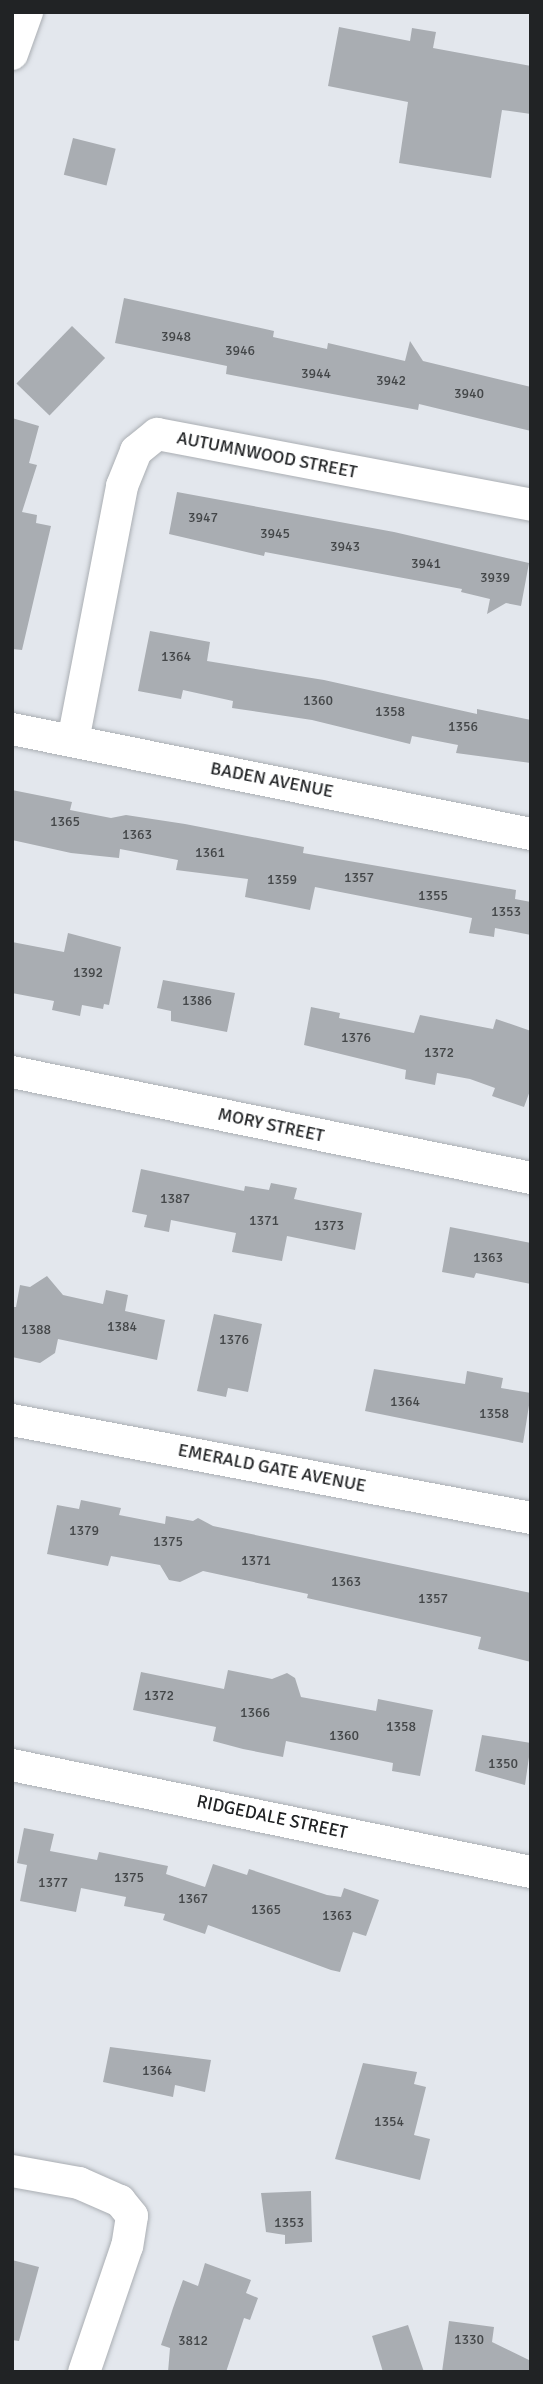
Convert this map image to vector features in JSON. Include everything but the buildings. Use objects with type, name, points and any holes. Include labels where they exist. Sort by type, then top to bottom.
[{"type":"street","points":[[12,54],[27,12]]},
{"type":"street","name":"AUTUMNWOOD STREET","points":[[73,741],[122,486],[135,451],[157,434],[531,505]]},
{"type":"street","name":"BADEN AVENUE","points":[[12,729],[531,834]]},
{"type":"street","name":"MORY STREET","points":[[12,1072],[531,1178]]},
{"type":"street","name":"EMERALD GATE AVENUE","points":[[12,1420],[531,1518]]},
{"type":"street","name":"RIDGEDALE STREET","points":[[12,1765],[531,1872]]},
{"type":"street","points":[[12,2171],[79,2183],[120,2202],[132,2216],[127,2246],[84,2372]]}]
